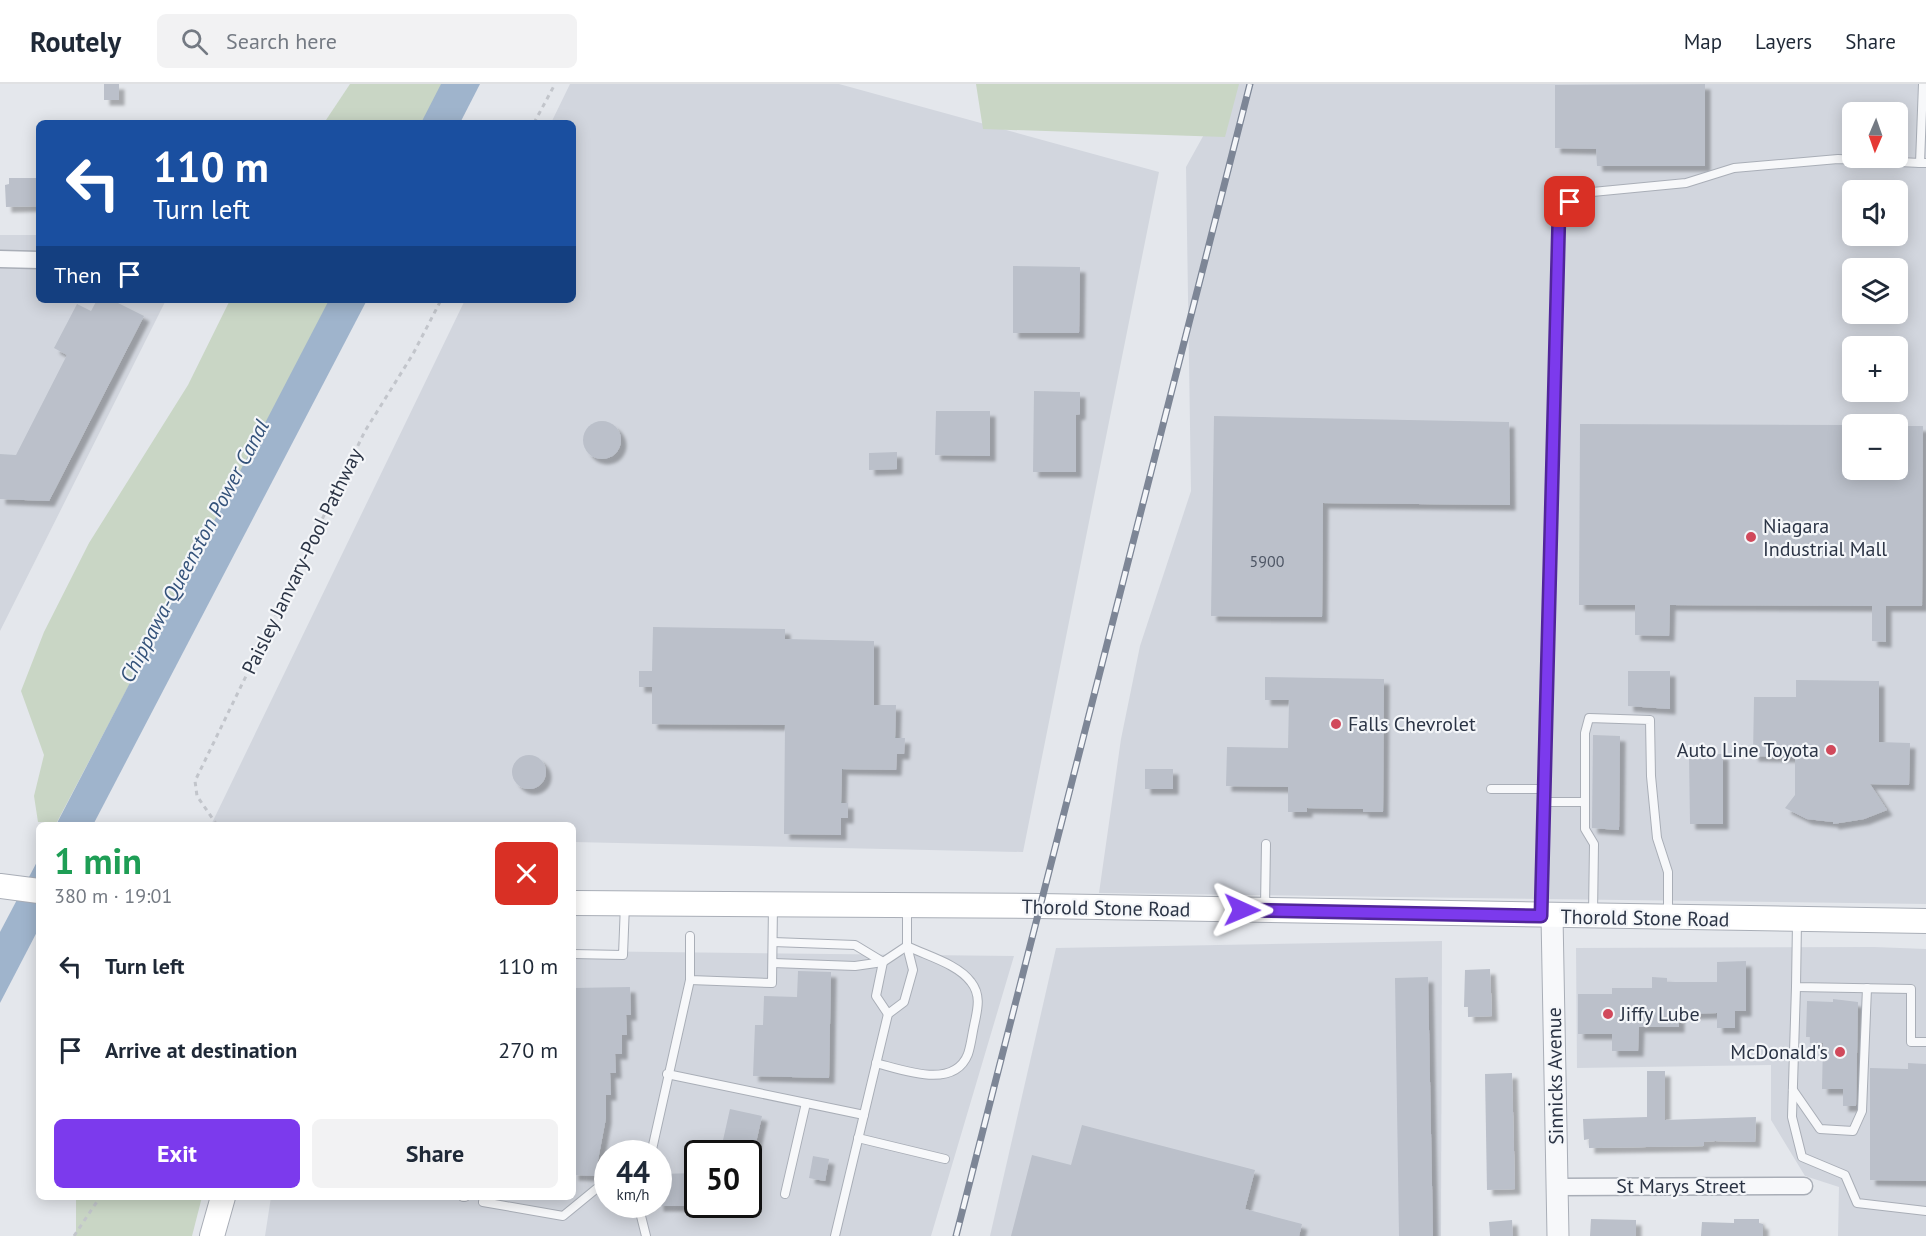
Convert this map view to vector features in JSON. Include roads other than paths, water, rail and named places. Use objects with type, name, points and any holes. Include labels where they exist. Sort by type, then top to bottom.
[{"type":"main road","points":[[0,886],[36,891]]},
{"type":"main road","name":"Thorold Stone Road","points":[[576,903],[907,905],[1926,921]]},
{"type":"main road","points":[[212,1236],[222,1200]]},
{"type":"street","points":[[0,259],[36,260]]},
{"type":"street","name":"Sinnicks Avenue","points":[[1547,916],[1558,1236]]},
{"type":"street","name":"St Marys Street","points":[[1558,1187],[1804,1186]]},
{"type":"lane","points":[[1547,916],[1545,802],[1559,211],[1582,193],[1686,183],[1734,168],[1838,159],[1923,163],[1923,84]]},
{"type":"lane","points":[[1593,917],[1594,844],[1585,829],[1585,733],[1589,718],[1650,720],[1651,776],[1658,838],[1668,872],[1668,918]]},
{"type":"lane","points":[[1491,789],[1546,789]]},
{"type":"lane","points":[[1545,802],[1585,802]]},
{"type":"lane","points":[[1265,911],[1266,844]]},
{"type":"lane","points":[[576,954],[623,955],[625,903]]},
{"type":"lane","points":[[690,980],[772,983],[773,904]]},
{"type":"lane","points":[[835,1236],[888,1014],[904,1002],[913,970],[907,946],[907,905]]},
{"type":"lane","points":[[1797,919],[1791,1118],[1803,1157],[1845,1175],[1857,1203],[1926,1211]]},
{"type":"lane","points":[[654,1140],[690,980],[690,936]]},
{"type":"lane","points":[[773,942],[855,945],[883,962]]},
{"type":"lane","points":[[773,963],[855,966],[883,962],[907,946]]},
{"type":"lane","points":[[876,1063],[918,1074],[939,1075],[957,1069],[968,1055],[979,1002],[972,983],[959,972],[907,946]]},
{"type":"lane","points":[[883,962],[876,996],[888,1014]]},
{"type":"lane","points":[[1796,987],[1911,989],[1911,1042],[1926,1042]]},
{"type":"lane","points":[[1792,1089],[1820,1129],[1852,1131],[1862,1111],[1867,988]]},
{"type":"lane","points":[[667,1074],[864,1116]]},
{"type":"lane","points":[[786,1194],[806,1103]]},
{"type":"lane","points":[[858,1138],[945,1159]]},
{"type":"lane","points":[[483,1200],[483,1202],[563,1216],[594,1191]]},
{"type":"lane","points":[[642,1218],[646,1236]]},
{"type":"water","points":[[441,84],[480,84],[462,120],[423,120]]},
{"type":"water","name":"Chippawa-Queenston Power Canal","points":[[327,303],[365,303],[95,822],[58,822]]},
{"type":"water","points":[[36,864],[36,934],[0,1003],[0,932]]},
{"type":"railway","points":[[956,1236],[1250,84]]},
{"type":"place","name":"Niagara Industrial Mall","points":[[1751,537]]},
{"type":"place","name":"Falls Chevrolet","points":[[1336,724]]},
{"type":"place","name":"Auto Line Toyota","points":[[1831,750]]},
{"type":"place","name":"Jiffy Lube","points":[[1608,1014]]},
{"type":"place","name":"McDonald's","points":[[1840,1052]]}]
